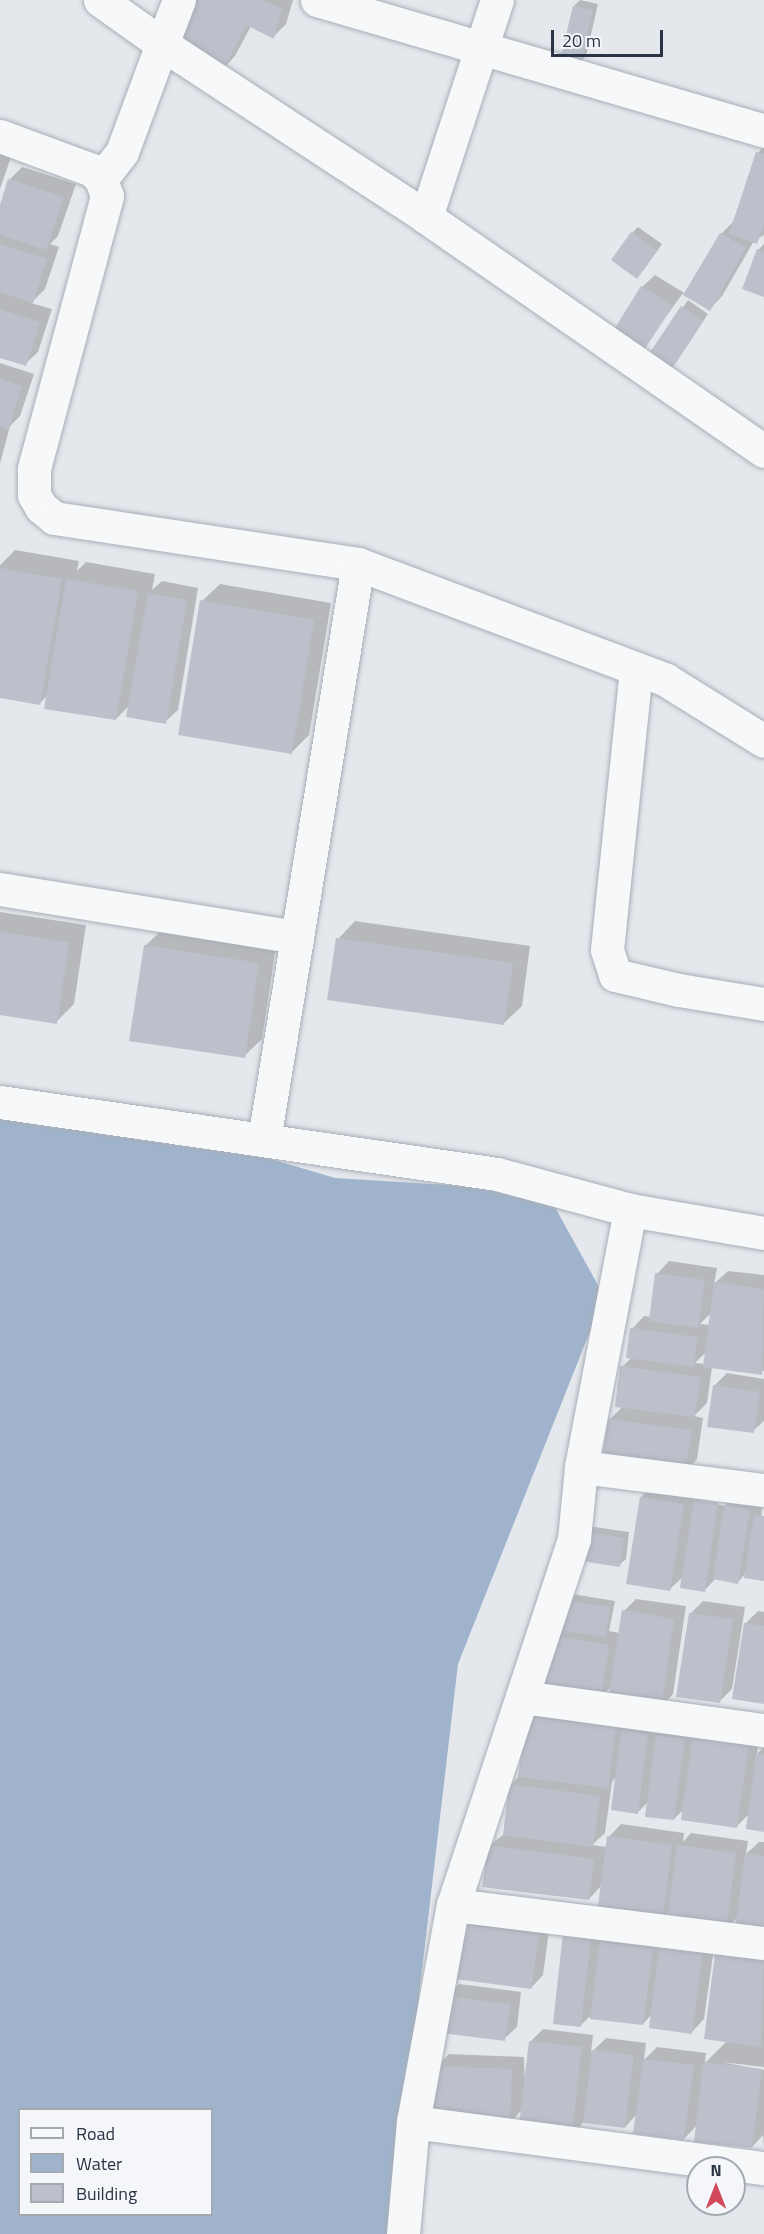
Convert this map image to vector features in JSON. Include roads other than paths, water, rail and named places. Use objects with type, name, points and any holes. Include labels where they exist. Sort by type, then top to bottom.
[{"type":"street","points":[[100,0],[157,56],[426,217],[764,450]]},
{"type":"street","points":[[101,179],[122,152],[179,0]]},
{"type":"street","points":[[317,0],[764,131]]},
{"type":"street","points":[[426,217],[497,0]]},
{"type":"street","points":[[0,136],[92,170],[101,179],[106,196],[34,469],[34,495],[41,507],[54,518],[358,564],[666,681],[764,741]]},
{"type":"street","points":[[264,1140],[358,564]]},
{"type":"street","points":[[636,669],[607,950],[615,975],[679,990],[764,1004]]},
{"type":"street","points":[[0,889],[297,937]]},
{"type":"street","points":[[0,1102],[497,1174],[630,1210],[764,1233]]},
{"type":"street","points":[[403,2234],[413,2122],[453,1905],[574,1539],[581,1467],[630,1210]]},
{"type":"street","points":[[581,1467],[764,1491]]},
{"type":"street","points":[[522,1697],[764,1730]]},
{"type":"street","points":[[453,1905],[764,1943]]},
{"type":"street","points":[[413,2122],[764,2168]]},
{"type":"water","points":[[0,1092],[84,1104],[335,1178],[546,1191],[604,1296],[458,1664],[391,2234],[0,2234]]}]
